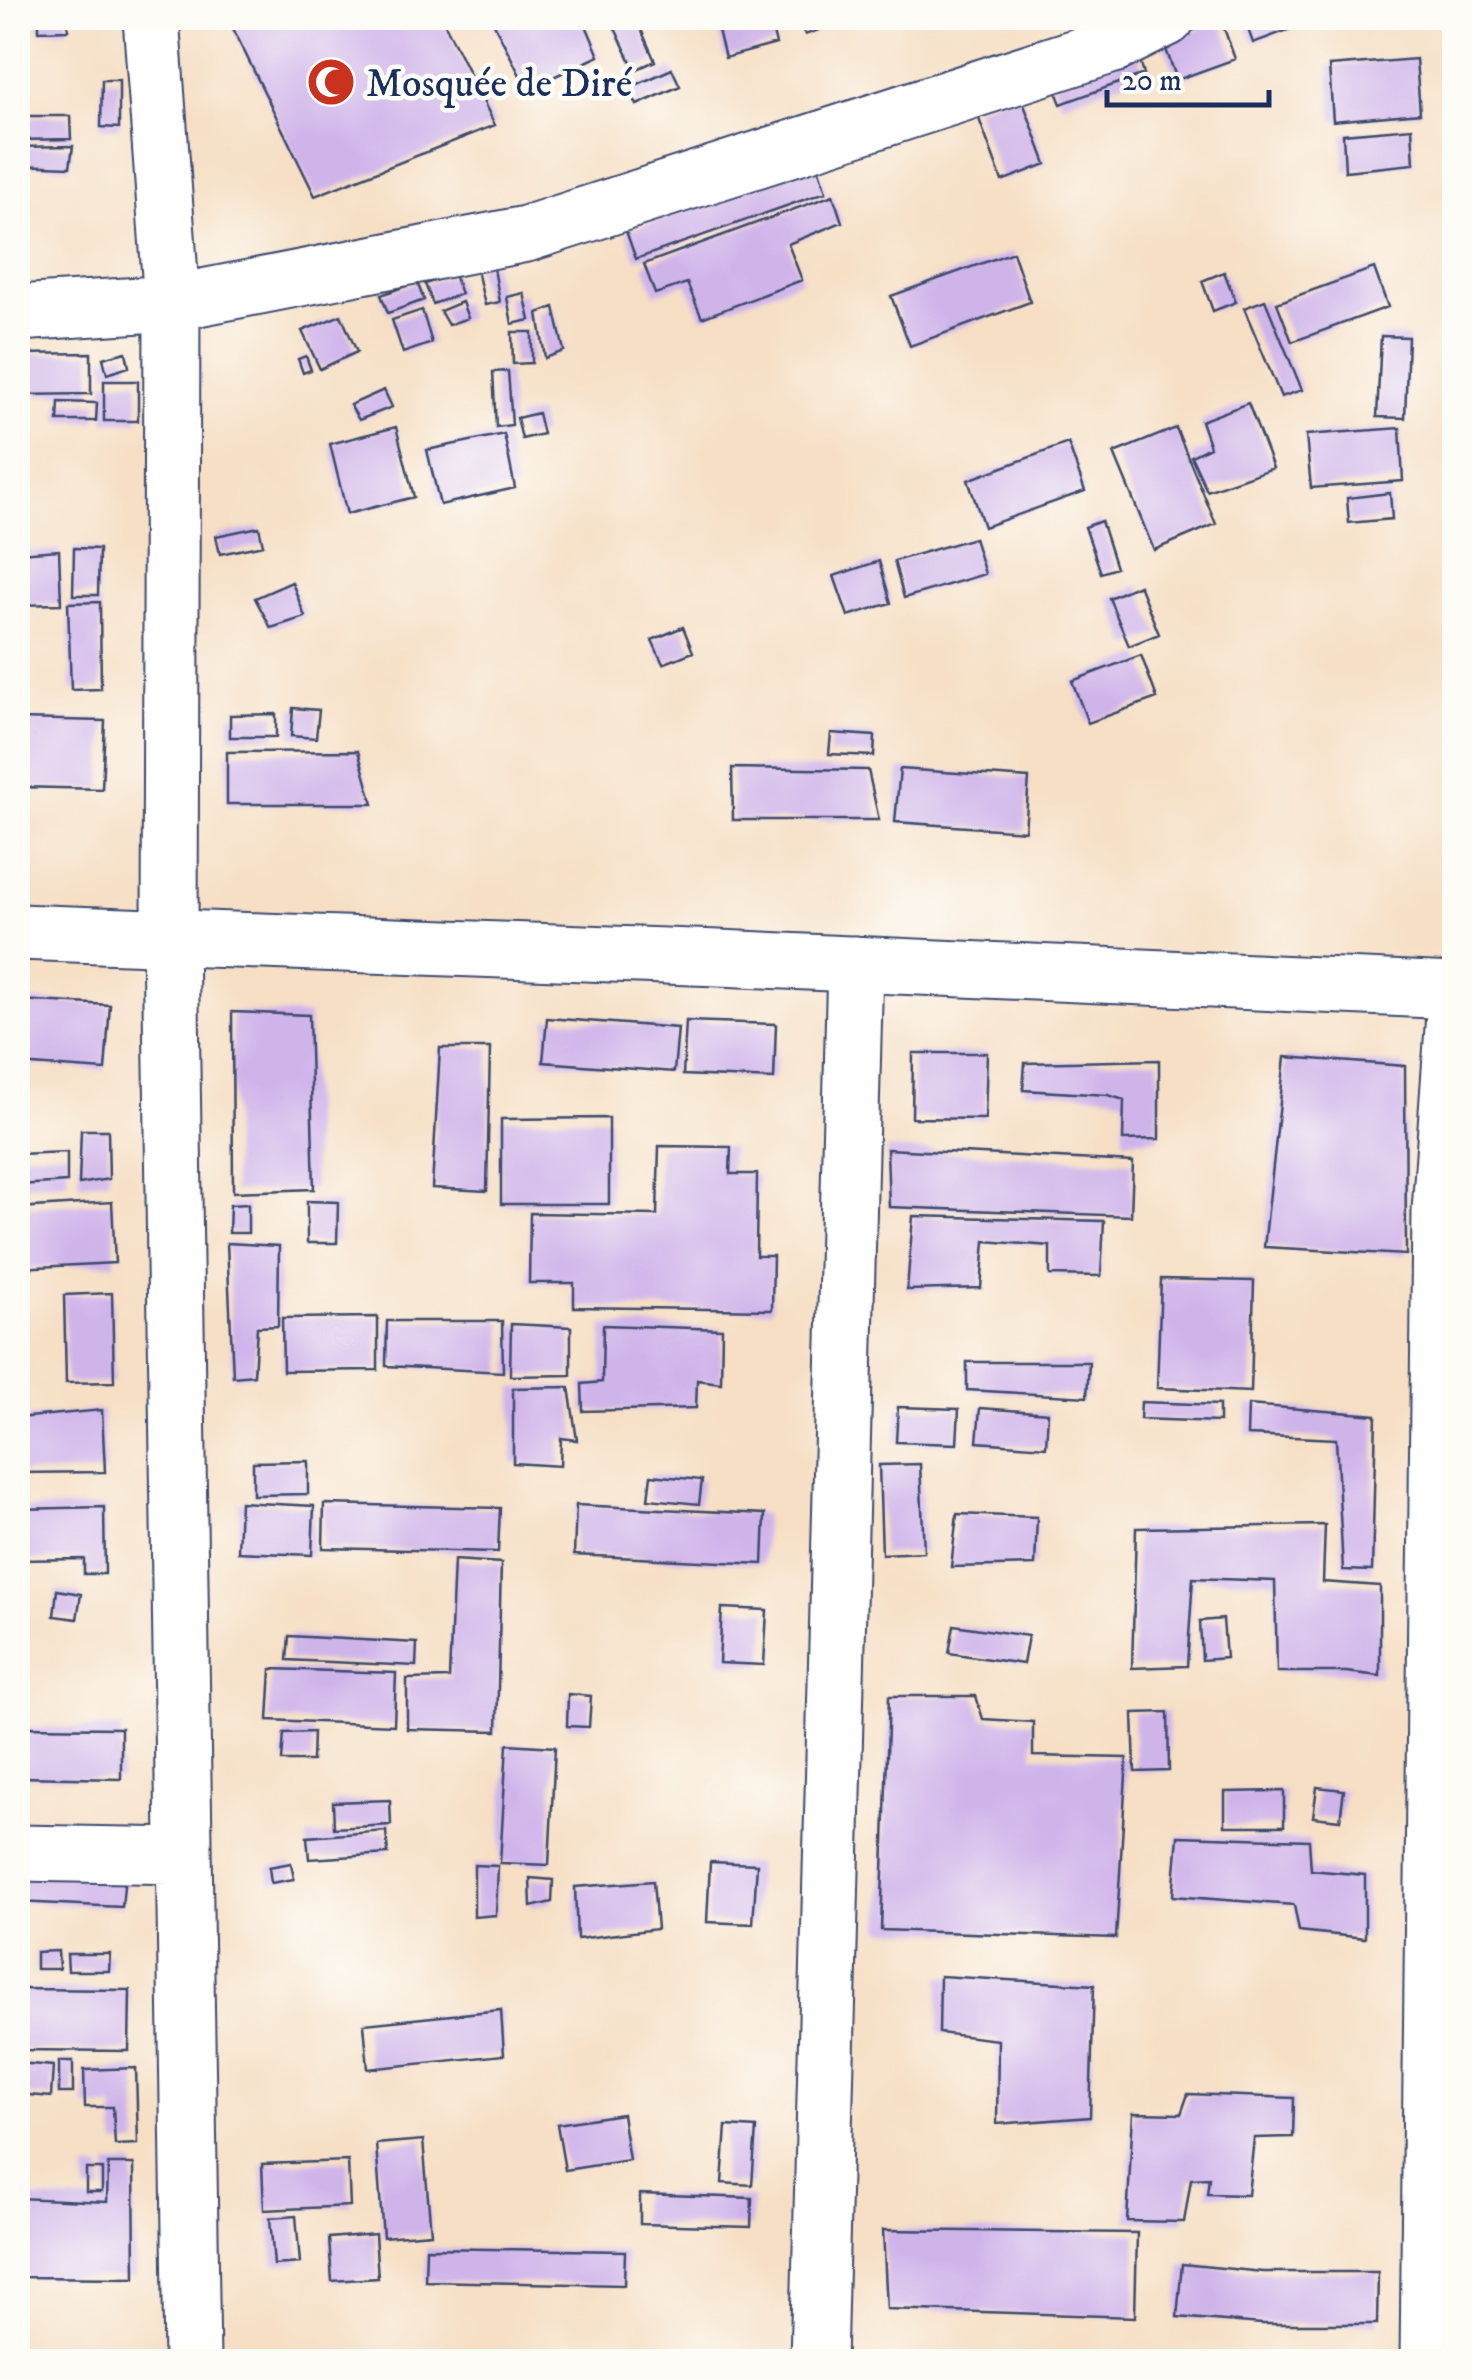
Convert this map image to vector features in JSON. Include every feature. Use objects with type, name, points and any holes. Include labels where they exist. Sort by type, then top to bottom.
[{"type":"street","points":[[151,18],[172,303],[170,937],[192,2362]]},
{"type":"street","points":[[18,313],[172,303],[526,234],[1096,31],[1168,18]]},
{"type":"street","points":[[18,932],[1454,991]]},
{"type":"street","points":[[818,2362],[856,964]]},
{"type":"street","points":[[1428,2362],[1440,1211],[1454,1014]]},
{"type":"street","points":[[18,1853],[184,1856]]},
{"type":"building","points":[[39,18],[67,18],[68,30],[39,31]]},
{"type":"building","points":[[228,18],[442,18],[495,125],[315,196]]},
{"type":"building","points":[[491,18],[583,18],[599,56],[527,89]]},
{"type":"building","points":[[610,18],[636,18],[655,61],[635,70]]},
{"type":"building","points":[[715,18],[769,18],[776,44],[725,58]]},
{"type":"building","points":[[798,18],[852,18],[805,35]]},
{"type":"building","points":[[1244,18],[1320,18],[1253,43]]},
{"type":"building","points":[[1221,20],[1235,59],[1177,80],[1163,41]]},
{"type":"building","points":[[1138,53],[1144,74],[1061,104],[1053,84]]},
{"type":"building","points":[[1416,59],[1420,113],[1333,121],[1329,66]]},
{"type":"building","points":[[672,69],[680,86],[637,105],[629,88]]},
{"type":"building","points":[[102,80],[119,80],[119,128],[101,127]]},
{"type":"building","points":[[1019,91],[1046,164],[1002,181],[975,108]]},
{"type":"building","points":[[18,116],[70,116],[71,139],[19,140]]},
{"type":"building","points":[[1412,128],[1414,164],[1345,171],[1343,134]]},
{"type":"building","points":[[73,146],[70,167],[18,165],[18,147]]},
{"type":"building","points":[[817,164],[826,192],[636,259],[626,231]]},
{"type":"building","points":[[833,195],[842,222],[788,244],[802,280],[702,318],[687,283],[655,294],[644,264]]},
{"type":"building","points":[[1013,252],[1030,302],[910,346],[891,296]]},
{"type":"building","points":[[493,263],[500,302],[485,305],[476,266]]},
{"type":"building","points":[[1374,268],[1388,307],[1292,342],[1277,303]]},
{"type":"building","points":[[1224,272],[1236,302],[1213,311],[1202,281]]},
{"type":"building","points":[[454,274],[461,294],[433,304],[425,284]]},
{"type":"building","points":[[417,282],[424,300],[388,313],[381,295]]},
{"type":"building","points":[[524,293],[530,320],[512,324],[507,297]]},
{"type":"building","points":[[1265,300],[1302,390],[1281,397],[1244,308]]},
{"type":"building","points":[[462,302],[468,318],[448,325],[440,311]]},
{"type":"building","points":[[554,307],[564,351],[545,358],[538,313]]},
{"type":"building","points":[[422,310],[432,343],[403,353],[392,320]]},
{"type":"building","points":[[341,315],[357,352],[320,369],[302,331]]},
{"type":"building","points":[[512,332],[532,332],[532,363],[513,364]]},
{"type":"building","points":[[1381,336],[1408,337],[1405,418],[1377,417]]},
{"type":"building","points":[[126,352],[129,367],[107,374],[103,358]]},
{"type":"building","points":[[91,353],[91,394],[18,395],[18,354]]},
{"type":"building","points":[[306,356],[311,370],[303,373],[298,359]]},
{"type":"building","points":[[508,371],[512,425],[496,427],[493,372]]},
{"type":"building","points":[[104,381],[138,381],[138,421],[104,421]]},
{"type":"building","points":[[384,390],[392,407],[359,420],[350,405]]},
{"type":"building","points":[[59,402],[97,403],[96,421],[58,421]]},
{"type":"building","points":[[1248,403],[1273,468],[1207,491],[1191,456],[1210,447],[1201,421]]},
{"type":"building","points":[[538,413],[543,434],[522,439],[517,418]]},
{"type":"building","points":[[396,427],[414,497],[347,514],[330,444]]},
{"type":"building","points":[[1176,428],[1216,524],[1154,550],[1114,453]]},
{"type":"building","points":[[1400,428],[1403,481],[1311,488],[1306,435]]},
{"type":"building","points":[[504,434],[515,488],[440,505],[427,450]]},
{"type":"building","points":[[1068,443],[1085,491],[984,527],[968,480]]},
{"type":"building","points":[[1390,493],[1392,519],[1349,523],[1347,498]]},
{"type":"building","points":[[1101,521],[1116,568],[1101,573],[1085,527]]},
{"type":"building","points":[[259,527],[263,545],[220,554],[216,536]]},
{"type":"building","points":[[974,538],[985,574],[904,598],[894,561]]},
{"type":"building","points":[[74,548],[99,549],[98,595],[73,595]]},
{"type":"building","points":[[59,550],[61,604],[18,605],[18,553]]},
{"type":"building","points":[[879,561],[891,603],[848,616],[834,576]]},
{"type":"building","points":[[292,582],[305,617],[271,628],[255,598]]},
{"type":"building","points":[[1139,585],[1159,634],[1129,646],[1109,598]]},
{"type":"building","points":[[100,602],[101,689],[71,690],[68,603]]},
{"type":"building","points":[[683,627],[693,652],[663,664],[652,640]]},
{"type":"building","points":[[1141,655],[1157,698],[1088,723],[1072,681]]},
{"type":"building","points":[[293,708],[319,710],[316,738],[291,736]]},
{"type":"building","points":[[276,714],[276,737],[230,737],[230,715]]},
{"type":"building","points":[[18,719],[105,721],[102,789],[18,787]]},
{"type":"building","points":[[831,733],[875,736],[874,756],[829,754]]},
{"type":"building","points":[[358,751],[373,804],[227,804],[227,752]]},
{"type":"building","points":[[732,768],[868,770],[879,820],[733,820]]},
{"type":"building","points":[[900,769],[1029,778],[1025,831],[895,822]]},
{"type":"building","points":[[18,1000],[110,1005],[105,1070],[18,1064]]},
{"type":"building","points":[[232,1012],[309,1015],[314,1189],[233,1192]]},
{"type":"building","points":[[547,1018],[678,1028],[674,1072],[543,1062]]},
{"type":"building","points":[[686,1021],[776,1024],[774,1079],[683,1075]]},
{"type":"building","points":[[440,1048],[490,1048],[487,1191],[432,1188]]},
{"type":"building","points":[[913,1053],[987,1053],[985,1119],[912,1118]]},
{"type":"building","points":[[1285,1057],[1405,1066],[1406,1255],[1264,1247]]},
{"type":"building","points":[[1159,1060],[1159,1139],[1123,1140],[1124,1100],[1108,1095],[1023,1090],[1025,1063]]},
{"type":"building","points":[[609,1118],[609,1204],[501,1204],[501,1119]]},
{"type":"building","points":[[81,1130],[108,1130],[109,1179],[79,1184]]},
{"type":"building","points":[[659,1146],[731,1147],[730,1174],[757,1174],[756,1256],[773,1256],[772,1310],[574,1307],[574,1283],[529,1283],[530,1213],[657,1215]]},
{"type":"building","points":[[887,1149],[1133,1162],[1131,1216],[889,1207]]},
{"type":"building","points":[[67,1152],[67,1182],[18,1185],[18,1154]]},
{"type":"building","points":[[307,1201],[338,1202],[337,1243],[307,1243]]},
{"type":"building","points":[[112,1202],[115,1263],[18,1268],[18,1208]]},
{"type":"building","points":[[248,1204],[248,1233],[229,1233],[230,1205]]},
{"type":"building","points":[[913,1216],[1104,1221],[1101,1276],[1050,1275],[1050,1246],[985,1241],[981,1288],[907,1290]]},
{"type":"building","points":[[227,1243],[279,1246],[278,1326],[257,1327],[254,1375],[233,1377]]},
{"type":"building","points":[[1161,1279],[1254,1281],[1251,1392],[1157,1388]]},
{"type":"building","points":[[112,1293],[114,1382],[66,1383],[64,1295]]},
{"type":"building","points":[[378,1317],[378,1370],[283,1371],[282,1318]]},
{"type":"building","points":[[387,1321],[502,1321],[503,1372],[386,1366]]},
{"type":"building","points":[[511,1324],[571,1327],[571,1375],[510,1376]]},
{"type":"building","points":[[603,1325],[722,1329],[721,1383],[697,1380],[696,1408],[583,1411],[582,1384],[602,1382]]},
{"type":"building","points":[[967,1362],[1089,1362],[1087,1397],[967,1390]]},
{"type":"building","points":[[569,1387],[577,1440],[561,1438],[560,1466],[513,1463],[513,1388]]},
{"type":"building","points":[[1141,1402],[1219,1405],[1219,1422],[1140,1419]]},
{"type":"building","points":[[1248,1405],[1376,1415],[1372,1571],[1343,1570],[1336,1439],[1247,1435]]},
{"type":"building","points":[[898,1407],[959,1409],[957,1444],[896,1442]]},
{"type":"building","points":[[980,1408],[1048,1413],[1046,1447],[977,1442]]},
{"type":"building","points":[[102,1410],[105,1472],[18,1473],[18,1418]]},
{"type":"building","points":[[308,1461],[308,1494],[253,1495],[253,1462]]},
{"type":"building","points":[[920,1464],[924,1552],[882,1554],[879,1465]]},
{"type":"building","points":[[651,1475],[702,1480],[699,1504],[648,1499]]},
{"type":"building","points":[[240,1502],[314,1506],[312,1555],[238,1552]]},
{"type":"building","points":[[324,1504],[500,1508],[498,1552],[323,1548]]},
{"type":"building","points":[[576,1505],[765,1514],[763,1564],[574,1555]]},
{"type":"building","points":[[104,1507],[105,1574],[84,1574],[84,1559],[18,1560],[18,1509]]},
{"type":"building","points":[[957,1514],[1037,1517],[1035,1565],[951,1567]]},
{"type":"building","points":[[1325,1525],[1323,1582],[1380,1586],[1380,1676],[1277,1672],[1275,1581],[1193,1578],[1187,1666],[1132,1668],[1136,1528]]},
{"type":"building","points":[[454,1560],[501,1563],[497,1731],[407,1729],[407,1679],[449,1678]]},
{"type":"building","points":[[57,1590],[81,1594],[77,1619],[54,1616]]},
{"type":"building","points":[[722,1608],[767,1610],[764,1665],[719,1663]]},
{"type":"building","points":[[1223,1619],[1226,1658],[1202,1660],[1200,1621]]},
{"type":"building","points":[[954,1625],[1028,1636],[1023,1664],[949,1653]]},
{"type":"building","points":[[289,1636],[417,1643],[416,1666],[287,1660]]},
{"type":"building","points":[[271,1669],[396,1673],[394,1725],[268,1720]]},
{"type":"building","points":[[568,1694],[591,1696],[589,1727],[567,1726]]},
{"type":"building","points":[[889,1696],[976,1696],[983,1719],[1033,1722],[1033,1756],[1127,1758],[1116,1938],[881,1930]]},
{"type":"building","points":[[1168,1712],[1169,1771],[1135,1772],[1133,1713]]},
{"type":"building","points":[[18,1727],[121,1728],[121,1779],[18,1777]]},
{"type":"building","points":[[313,1732],[312,1761],[282,1761],[284,1733]]},
{"type":"building","points":[[507,1744],[555,1747],[549,1865],[500,1863]]},
{"type":"building","points":[[1317,1787],[1344,1790],[1340,1820],[1313,1817]]},
{"type":"building","points":[[1284,1791],[1284,1826],[1225,1826],[1225,1792]]},
{"type":"building","points":[[390,1800],[391,1825],[334,1828],[333,1802]]},
{"type":"building","points":[[386,1831],[388,1854],[309,1859],[307,1837]]},
{"type":"building","points":[[1178,1836],[1309,1840],[1311,1870],[1365,1875],[1365,1938],[1299,1931],[1294,1905],[1173,1896]]},
{"type":"building","points":[[18,1859],[126,1865],[122,1907],[18,1902]]},
{"type":"building","points":[[710,1862],[757,1864],[753,1924],[707,1922]]},
{"type":"building","points":[[291,1863],[294,1879],[271,1883],[269,1867]]},
{"type":"building","points":[[474,1865],[498,1866],[496,1915],[474,1917]]},
{"type":"building","points":[[530,1878],[553,1880],[552,1902],[531,1907]]},
{"type":"building","points":[[653,1881],[657,1929],[577,1939],[575,1887]]},
{"type":"building","points":[[58,1951],[59,1969],[36,1969],[36,1952]]},
{"type":"building","points":[[67,1954],[110,1954],[109,1971],[68,1971]]},
{"type":"building","points":[[940,1976],[1094,1985],[1090,2117],[997,2124],[998,2040],[939,2033]]},
{"type":"building","points":[[18,1989],[130,1990],[129,2051],[18,2050]]},
{"type":"building","points":[[501,2010],[504,2055],[368,2069],[364,2024]]},
{"type":"building","points":[[59,2061],[73,2061],[73,2093],[59,2093]]},
{"type":"building","points":[[18,2063],[53,2066],[51,2097],[18,2094]]},
{"type":"building","points":[[136,2068],[138,2144],[115,2145],[113,2107],[85,2107],[84,2070]]},
{"type":"building","points":[[1188,2094],[1294,2098],[1293,2137],[1254,2138],[1248,2195],[1207,2194],[1209,2178],[1191,2179],[1184,2222],[1127,2221],[1133,2113],[1181,2114]]},
{"type":"building","points":[[622,2114],[629,2160],[565,2170],[557,2124]]},
{"type":"building","points":[[726,2126],[756,2128],[752,2185],[722,2183]]},
{"type":"building","points":[[423,2140],[431,2233],[383,2237],[376,2144]]},
{"type":"building","points":[[348,2161],[350,2206],[264,2210],[262,2164]]},
{"type":"building","points":[[108,2164],[134,2164],[135,2278],[18,2277],[18,2198],[107,2202]]},
{"type":"building","points":[[86,2169],[102,2169],[102,2192],[86,2192]]},
{"type":"building","points":[[640,2194],[752,2198],[751,2227],[640,2224]]},
{"type":"building","points":[[296,2216],[300,2263],[274,2265],[270,2218]]},
{"type":"building","points":[[883,2230],[1137,2233],[1135,2317],[887,2309]]},
{"type":"building","points":[[375,2234],[378,2278],[332,2281],[329,2238]]},
{"type":"building","points":[[426,2248],[625,2251],[624,2285],[425,2281]]},
{"type":"building","points":[[1182,2264],[1263,2272],[1378,2272],[1377,2324],[1262,2324],[1177,2317]]},
{"type":"place","name":"Mosquée de Diré","points":[[331,82]]}]
